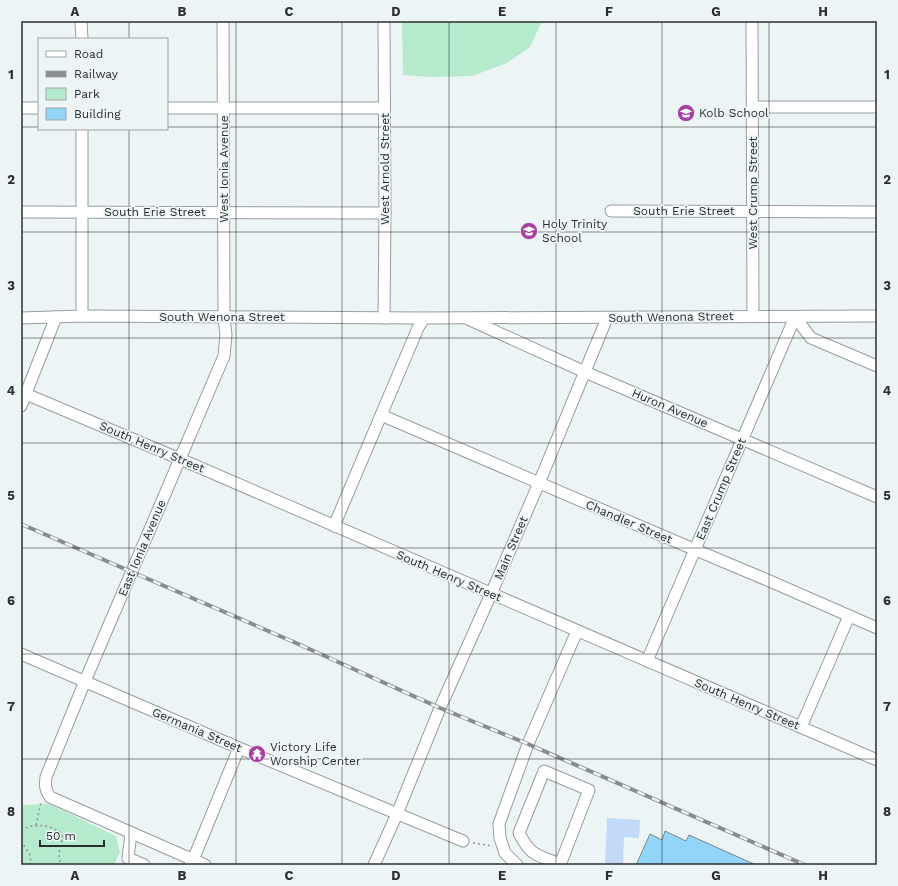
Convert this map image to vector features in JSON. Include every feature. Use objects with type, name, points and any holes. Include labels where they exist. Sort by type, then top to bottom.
[{"type":"street","points":[[81,21],[82,38]]},
{"type":"street","name":"West Ionia Avenue","points":[[223,21],[224,317]]},
{"type":"street","name":"West Arnold Street","points":[[384,21],[384,318]]},
{"type":"street","name":"West Crump Street","points":[[752,21],[754,107],[752,210],[753,316]]},
{"type":"street","points":[[754,107],[877,107]]},
{"type":"street","points":[[21,108],[38,108]]},
{"type":"street","points":[[168,108],[384,108]]},
{"type":"street","points":[[82,130],[82,316]]},
{"type":"street","name":"South Erie Street","points":[[612,211],[752,210],[877,212]]},
{"type":"street","name":"South Erie Street","points":[[21,212],[385,214]]},
{"type":"street","name":"South Wenona Street","points":[[21,318],[82,316],[607,318],[877,316]]},
{"type":"street","name":"East Ionia Avenue","points":[[46,791],[46,777],[224,356],[226,335],[224,317]]},
{"type":"street","points":[[795,317],[811,338],[877,366]]},
{"type":"street","name":"East Crump Street","points":[[647,661],[795,317]]},
{"type":"street","points":[[21,406],[24,393],[56,318]]},
{"type":"street","points":[[334,526],[418,328],[424,318]]},
{"type":"street","name":"Huron Avenue","points":[[465,318],[585,372],[877,496]]},
{"type":"street","name":"Main Street","points":[[374,865],[397,814],[440,708],[539,483],[607,318]]},
{"type":"street","name":"South Henry Street","points":[[24,393],[877,760]]},
{"type":"street","name":"Chandler Street","points":[[381,415],[877,628]]},
{"type":"street","points":[[801,727],[849,616]]},
{"type":"street","points":[[517,865],[505,854],[500,838],[499,824],[528,744],[577,631]]},
{"type":"street","name":"Germania Street","points":[[21,654],[239,748],[463,840]]},
{"type":"street","points":[[191,862],[239,748]]},
{"type":"street","points":[[544,771],[589,790],[560,864],[532,853],[525,846],[519,834],[544,771]]},
{"type":"street","points":[[46,791],[50,797],[131,833],[191,862],[205,865]]},
{"type":"street","points":[[131,833],[128,858],[144,865]]},
{"type":"path","points":[[36,825],[40,802],[46,791]]},
{"type":"path","points":[[21,830],[36,825],[53,828],[62,834],[62,841],[58,855],[62,865]]},
{"type":"path","points":[[463,840],[493,846],[503,846]]},
{"type":"path","points":[[21,841],[22,845],[30,855],[31,865]]},
{"type":"green space","points":[[402,21],[542,21],[530,47],[507,63],[472,76],[430,77],[403,75]]},
{"type":"green space","points":[[50,804],[116,836],[120,852],[114,865],[21,865],[21,805]]},
{"type":"water","points":[[607,818],[640,820],[639,838],[624,837],[623,865],[605,865]]},
{"type":"building","points":[[665,831],[686,841],[689,835],[756,865],[636,865],[650,834],[662,840]]},
{"type":"railway","points":[[21,524],[296,643],[440,708],[528,744],[805,865]]},
{"type":"place","name":"Kolb School","points":[[686,113]]},
{"type":"place","name":"Holy Trinity School","points":[[529,231]]},
{"type":"place","name":"Victory Life Worship Center","points":[[257,754]]}]
